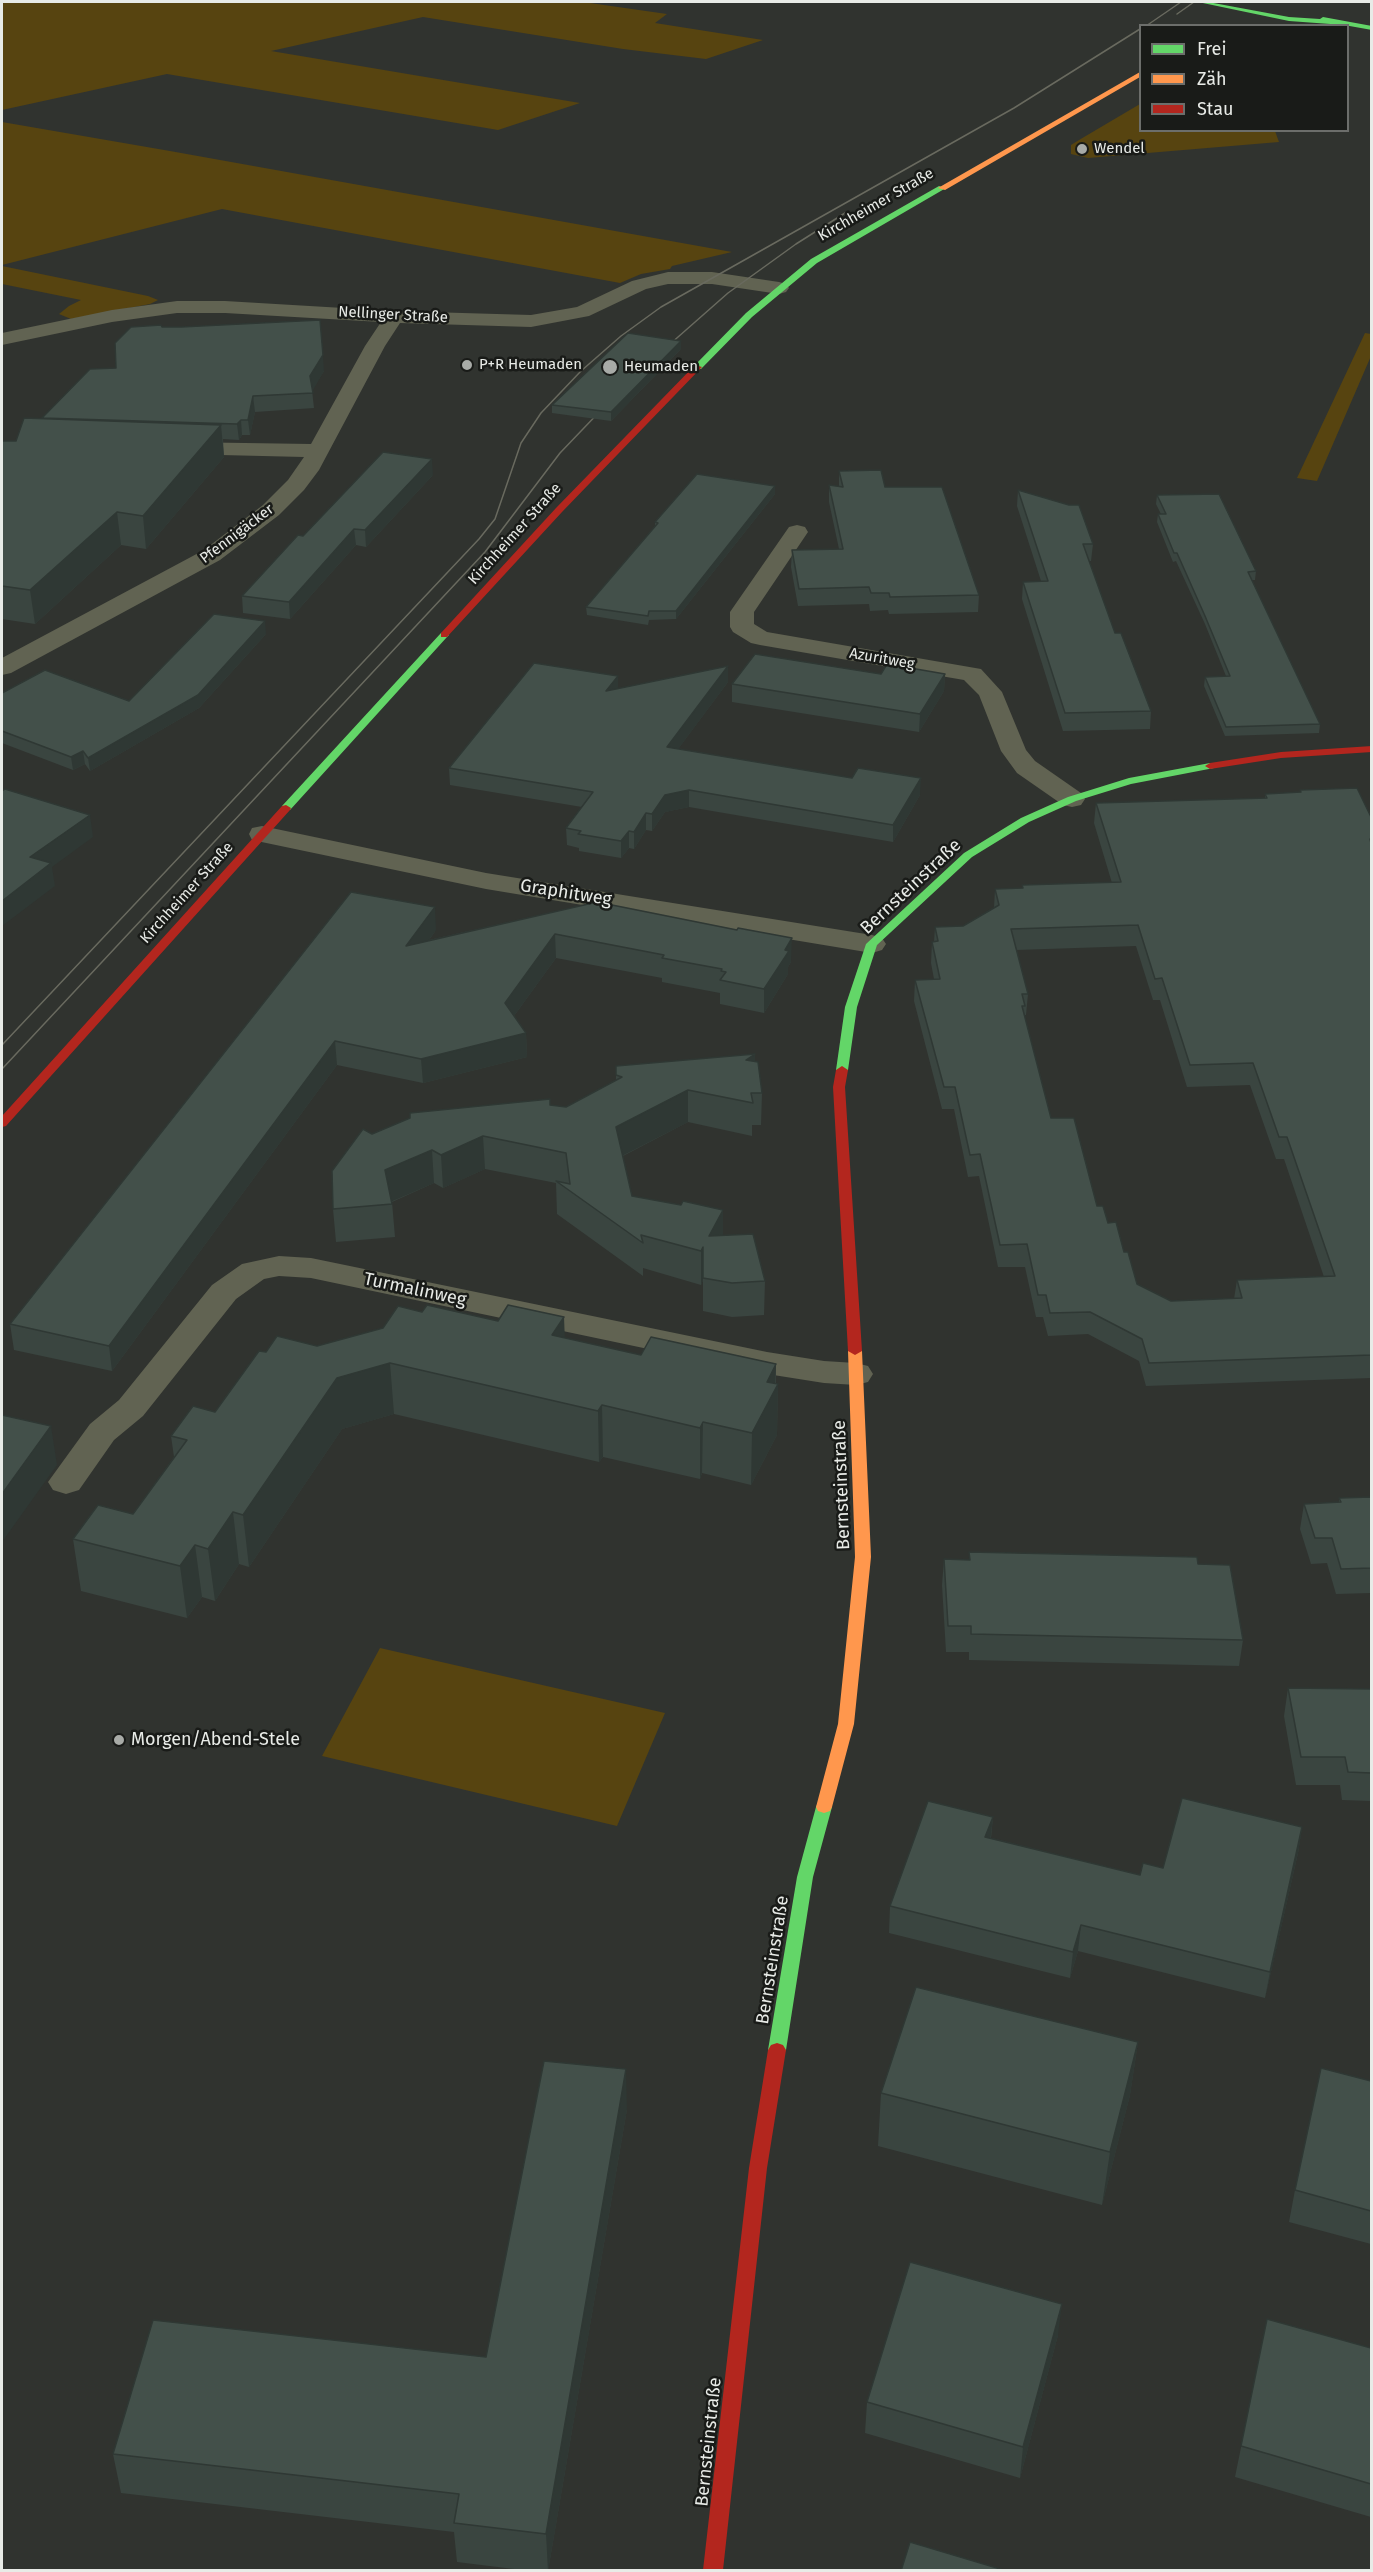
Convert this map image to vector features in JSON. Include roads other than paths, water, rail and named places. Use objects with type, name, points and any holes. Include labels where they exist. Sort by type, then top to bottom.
[{"type":"main road","points":[[1200,2],[1250,5],[1296,20],[1349,24]]},
{"type":"main road","points":[[1230,21],[1250,5]]},
{"type":"main road","points":[[1303,6],[1343,23]]},
{"type":"main road","points":[[1349,24],[1371,28]]},
{"type":"main road","name":"Kirchheimer Straße","points":[[2,1123],[262,834],[584,484],[716,347],[779,288],[814,261],[888,217],[1139,75]]},
{"type":"main road","name":"Bernsteinstraße","points":[[713,2571],[758,2168],[806,1877],[846,1724],[863,1557],[856,1374],[839,1087],[851,1007],[872,944],[968,855],[1025,820],[1072,799],[1129,781],[1188,769],[1281,755],[1371,749]]},
{"type":"street","name":"Nellinger Straße","points":[[2,339],[112,316],[177,307],[287,309],[394,317],[512,321],[553,318],[589,310],[645,282],[676,277],[712,278],[779,288]]},
{"type":"street","name":"Pfennigäcker","points":[[2,668],[212,555],[257,522],[303,477],[375,346],[394,317]]},
{"type":"street","points":[[164,447],[318,451]]},
{"type":"street","name":"Azuritweg","points":[[797,532],[742,612],[742,627],[760,638],[972,674],[990,693],[1014,752],[1026,767],[1072,799]]},
{"type":"street","name":"Graphitweg","points":[[262,834],[486,881],[872,944]]},
{"type":"street","name":"Turmalinweg","points":[[66,1482],[102,1432],[132,1408],[224,1292],[254,1271],[279,1266],[311,1268],[767,1364],[856,1374]]},
{"type":"tram line","points":[[1149,24],[1181,2]]},
{"type":"tram line","points":[[1177,14],[1194,2]]},
{"type":"tram line","points":[[2,1045],[479,539],[495,519],[521,443],[541,413],[581,371],[621,336],[661,307],[1014,108],[1139,30]]},
{"type":"tram line","points":[[661,352],[728,293],[796,244],[845,213]]},
{"type":"tram line","points":[[2,1069],[485,552],[560,453],[605,406]]},
{"type":"place","name":"Wendel","points":[[1082,149]]},
{"type":"place","name":"P+R Heumaden","points":[[467,365]]},
{"type":"place","name":"Heumaden","points":[[610,367]]},
{"type":"place","name":"Morgen/Abend-Stele","points":[[119,1740]]}]
